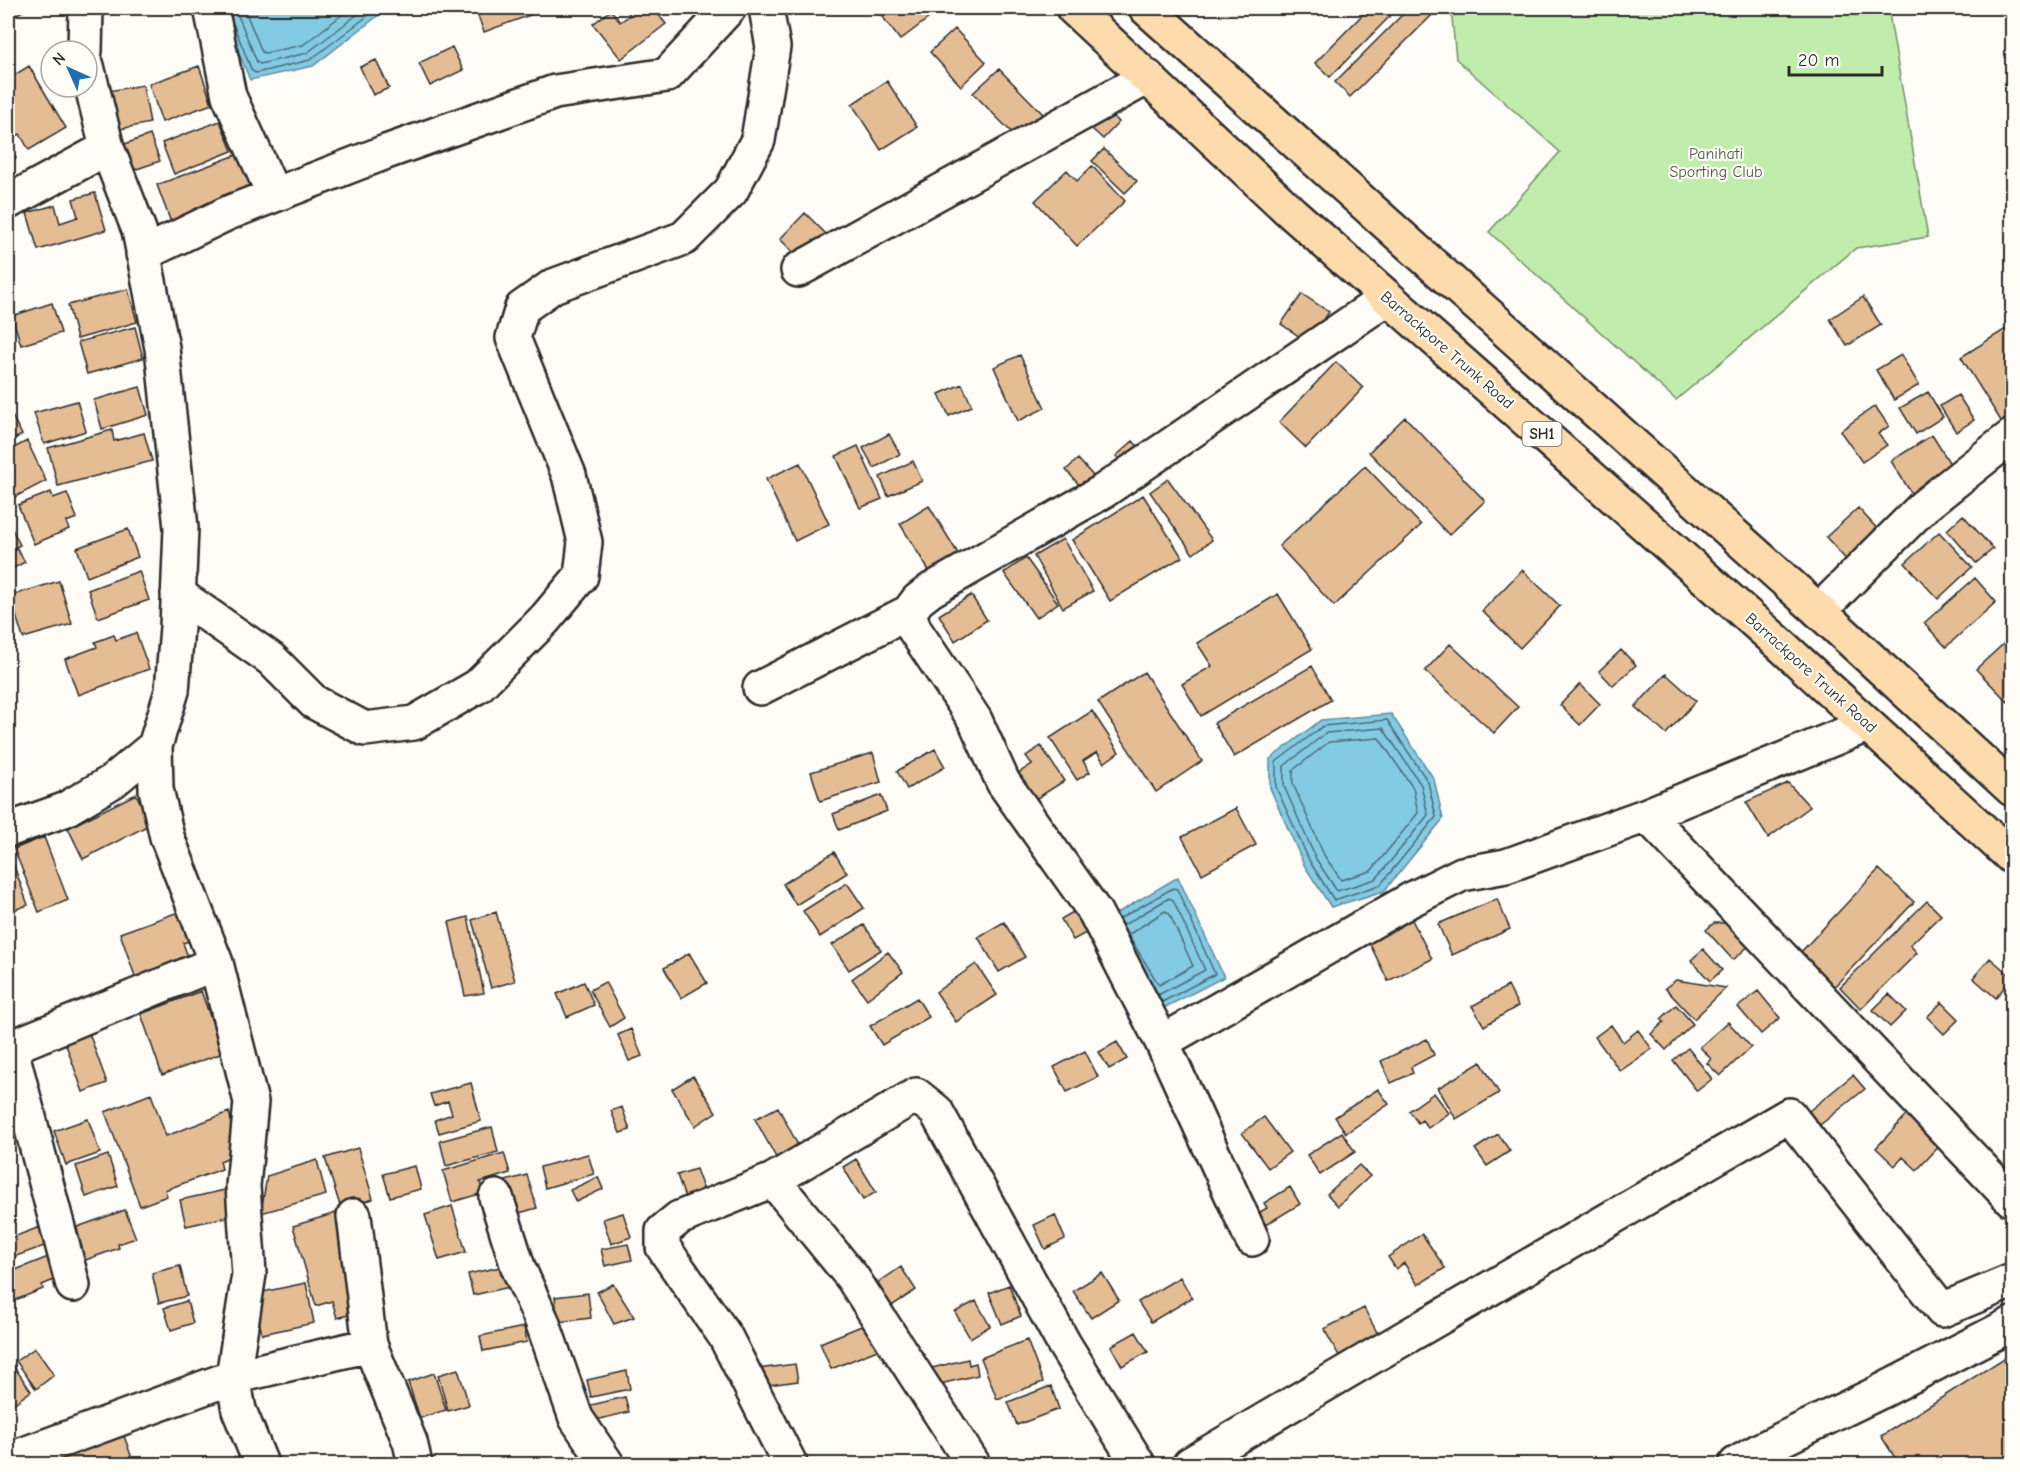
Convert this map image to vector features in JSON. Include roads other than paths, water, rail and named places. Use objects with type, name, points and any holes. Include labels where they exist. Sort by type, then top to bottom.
[{"type":"main road","name":"Barrackpore Trunk Road","points":[[1073,8],[1292,213],[1781,645],[2013,858]]},
{"type":"main road","points":[[1146,8],[1819,611],[2013,789]]},
{"type":"street","points":[[85,39],[86,8]]},
{"type":"street","points":[[211,8],[229,96],[274,195]]},
{"type":"street","points":[[143,254],[228,213],[386,152],[555,92],[667,75],[729,8]]},
{"type":"street","points":[[178,594],[271,660],[314,702],[365,729],[414,723],[478,686],[545,619],[581,576],[585,543],[569,475],[513,338],[522,308],[554,286],[684,238],[731,191],[758,140],[773,47],[766,8]]},
{"type":"street","points":[[798,270],[1148,77]]},
{"type":"street","points":[[95,99],[107,148],[138,230],[162,348],[181,528],[172,691],[155,747],[156,789],[168,837],[216,963],[250,1102],[243,1186],[249,1275],[233,1377],[239,1410],[261,1464]]},
{"type":"street","points":[[8,202],[107,148]]},
{"type":"street","points":[[760,688],[909,612],[918,600],[931,590],[1102,492],[1387,297]]},
{"type":"street","points":[[1819,611],[1924,506],[2013,436]]},
{"type":"street","points":[[909,612],[914,629],[975,720],[1003,782],[1095,912],[1162,1042],[1252,1239]]},
{"type":"street","points":[[1162,1042],[1410,900],[1462,874],[1506,866],[1647,815],[1867,725]]},
{"type":"street","points":[[8,830],[64,810],[113,781],[155,747]]},
{"type":"street","points":[[1647,815],[2013,1200]]},
{"type":"street","points":[[73,1285],[12,1053],[19,1044],[216,963]]},
{"type":"street","points":[[790,1464],[725,1336],[663,1247],[663,1231],[679,1218],[773,1180],[916,1095],[936,1111],[1064,1344],[1138,1464]]},
{"type":"street","points":[[1191,1464],[1789,1115],[1942,1310],[2013,1281]]},
{"type":"street","points":[[773,1180],[852,1277],[974,1464]]},
{"type":"street","points":[[496,1197],[518,1267],[542,1321],[576,1418],[607,1464]]},
{"type":"street","points":[[354,1216],[370,1346],[410,1442],[415,1464]]},
{"type":"street","points":[[1736,1464],[2013,1324]]},
{"type":"street","points":[[8,1460],[233,1377],[370,1346]]},
{"type":"water","points":[[220,8],[388,8],[313,66],[250,80]]},
{"type":"water","points":[[1391,714],[1434,779],[1443,819],[1384,891],[1331,907],[1304,865],[1270,788],[1270,759],[1321,720]]},
{"type":"water","points":[[1178,877],[1224,977],[1150,1015],[1095,926]]},
{"type":"park label","name":"Panihati Sporting Club","points":[[1716,163]]}]
